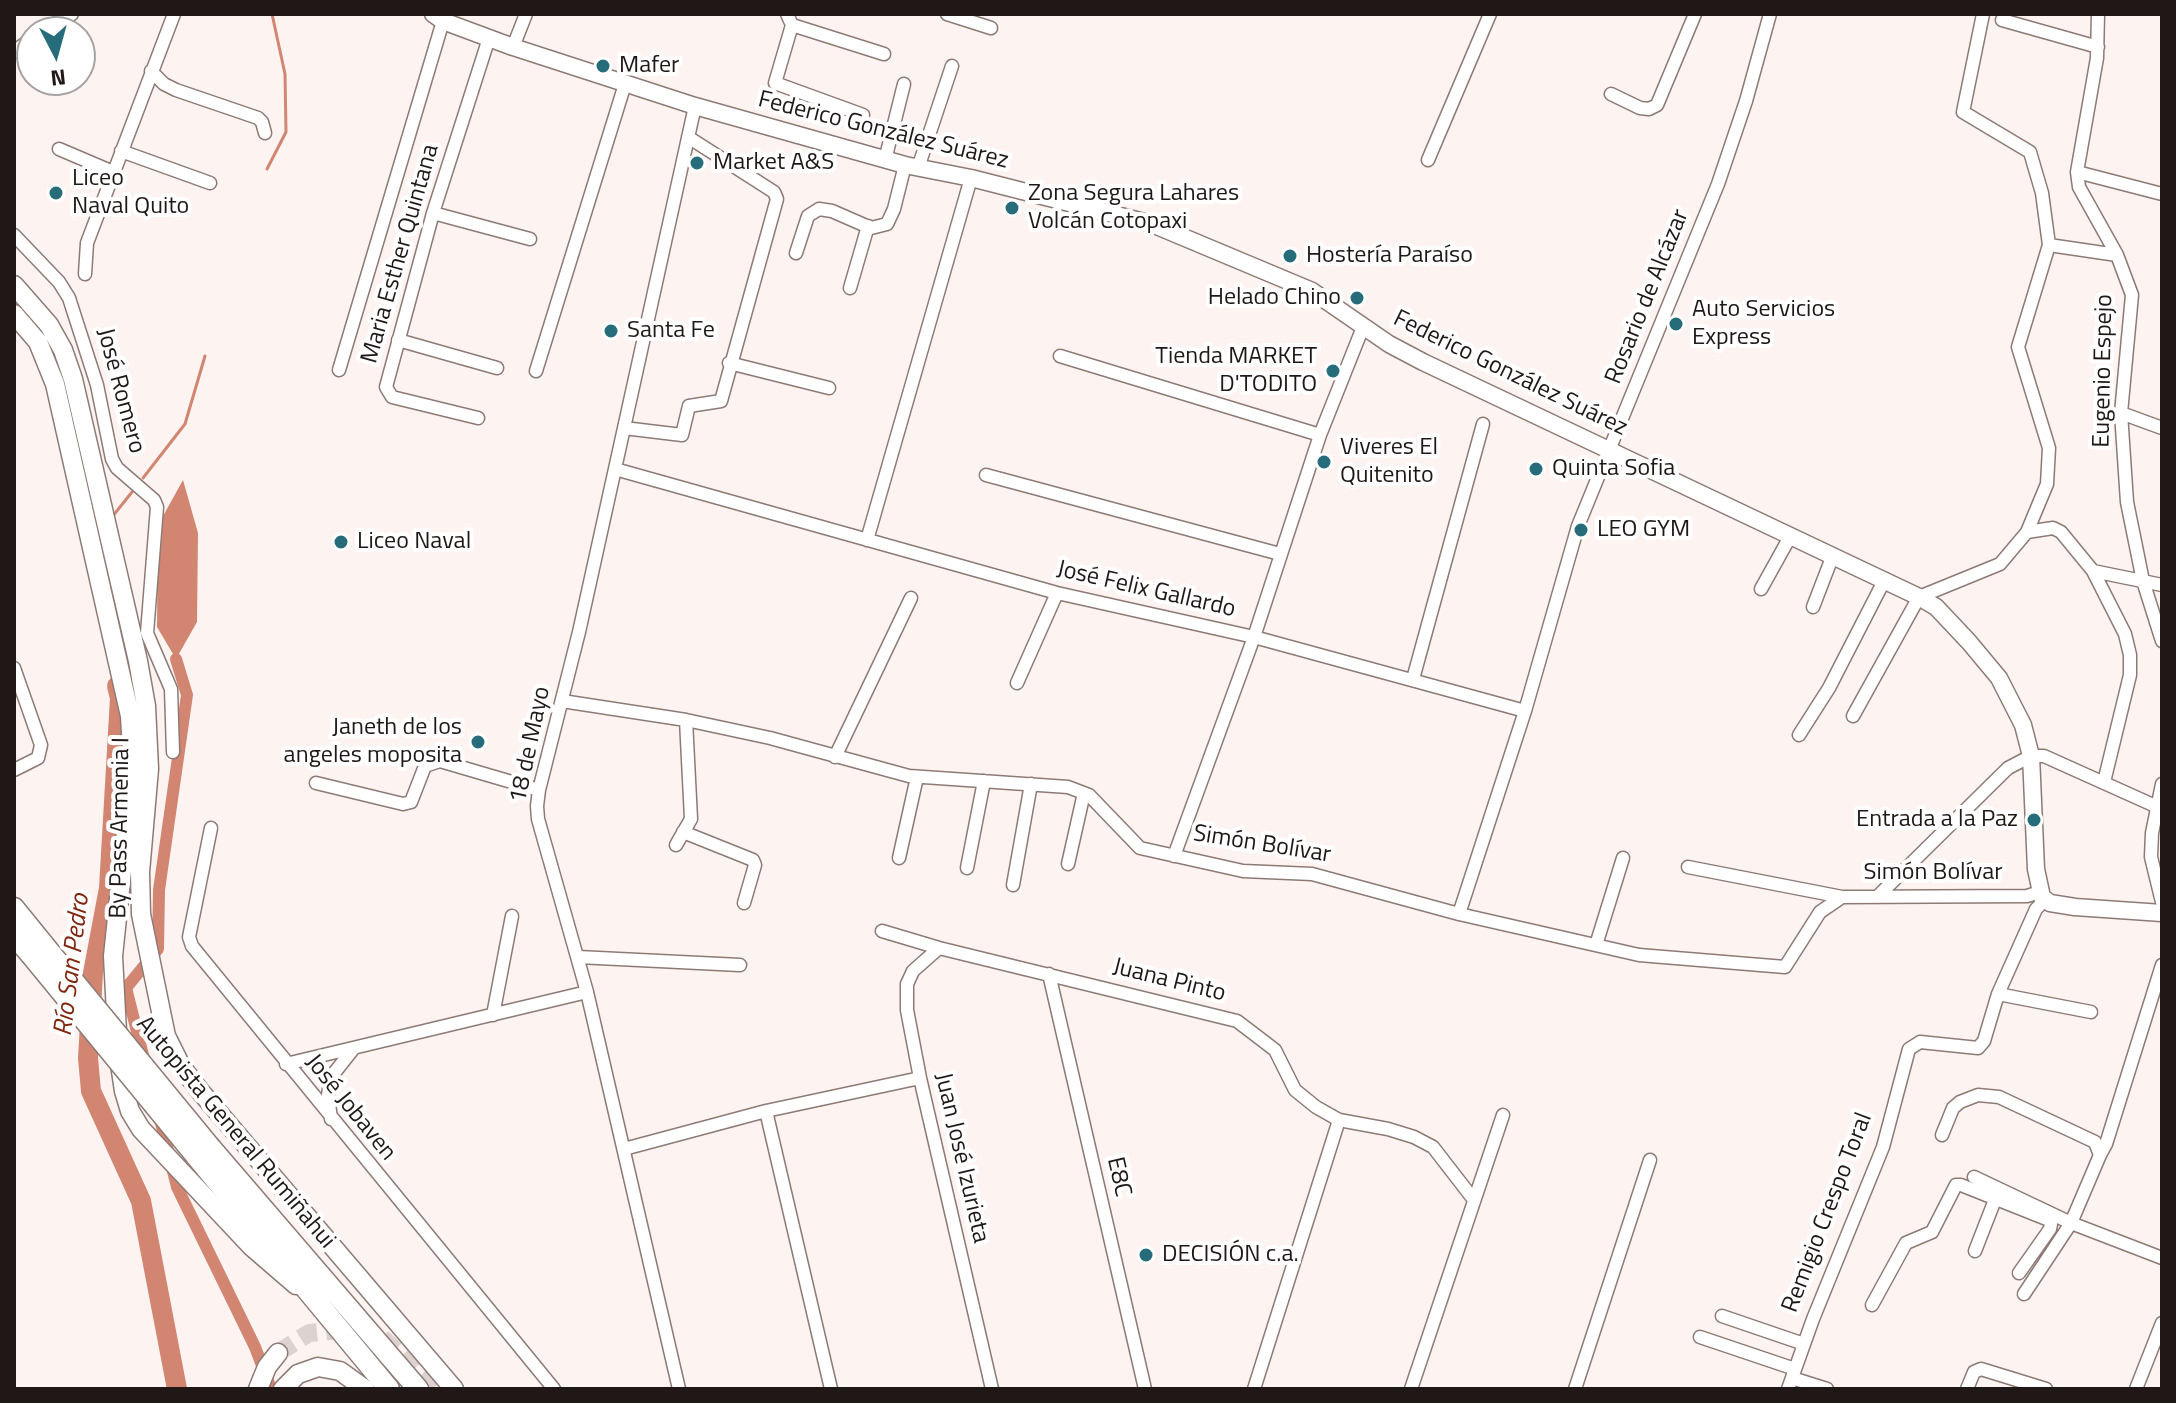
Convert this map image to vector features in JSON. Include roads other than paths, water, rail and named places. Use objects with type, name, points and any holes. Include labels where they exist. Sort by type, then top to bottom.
[{"type":"highway","name":"Autopista General Rumiñahui","points":[[14,908],[37,950],[204,1152],[316,1300],[389,1389]]},
{"type":"highway","name":"Autopista General Rumiñahui","points":[[14,935],[37,950]]},
{"type":"highway","name":"Autopista General Rumiñahui","points":[[204,1152],[418,1389]]},
{"type":"main road","name":"By Pass Armenia I","points":[[14,285],[49,325],[63,350],[73,379],[138,661],[149,769],[140,892],[144,939],[166,1036],[181,1066],[263,1167],[454,1389]]},
{"type":"main road","name":"By Pass Armenia I","points":[[14,314],[38,342],[55,384],[130,716],[133,766],[113,956],[113,995],[124,1091],[130,1111],[157,1147],[252,1247],[316,1300]]},
{"type":"main road","points":[[259,1385],[278,1353]]},
{"type":"main road","points":[[283,1388],[304,1371],[327,1367],[346,1374],[365,1389]]},
{"type":"street","points":[[85,274],[87,243],[174,14]]},
{"type":"street","points":[[513,47],[526,14]]},
{"type":"street","points":[[950,14],[991,28]]},
{"type":"street","points":[[1428,160],[1490,14]]},
{"type":"street","points":[[1611,94],[1640,108],[1649,109],[1657,105],[1695,14]]},
{"type":"street","name":"Rosario de Alcázar","points":[[1459,914],[1525,711],[1578,526],[1718,184],[1746,101],[1770,14]]},
{"type":"street","points":[[1853,716],[1919,597],[2000,564],[2027,532],[2047,484],[2049,448],[2018,347],[2049,245],[2042,193],[2030,152],[1963,112],[1983,14]]},
{"type":"street","points":[[2098,14],[2098,47],[2077,172],[2162,194]]},
{"type":"street","points":[[339,370],[438,18]]},
{"type":"street","name":"Federico González Suárez","points":[[438,18],[513,47],[695,106],[912,167],[971,178],[1152,224],[1312,291],[1363,327],[1423,362],[1919,597]]},
{"type":"street","points":[[863,115],[777,86],[775,83],[789,20],[884,54]]},
{"type":"street","points":[[2002,20],[2098,47]]},
{"type":"street","name":"Maria Esther Quintana","points":[[478,418],[392,397],[386,387],[433,213],[489,38]]},
{"type":"street","points":[[796,253],[805,223],[813,211],[832,211],[879,228],[890,221],[952,66]]},
{"type":"street","points":[[151,71],[164,84],[176,90],[258,118],[265,133]]},
{"type":"street","points":[[536,371],[625,84]]},
{"type":"street","points":[[885,160],[904,84]]},
{"type":"street","name":"18 de Mayo","points":[[679,1389],[587,992],[538,819],[539,790],[615,469],[695,106]]},
{"type":"street","points":[[624,428],[682,435],[689,406],[721,401],[729,363],[777,199],[774,192],[688,137]]},
{"type":"street","points":[[59,149],[113,172]]},
{"type":"street","points":[[121,151],[210,183]]},
{"type":"street","name":"Eugenio Espejo","points":[[2077,172],[2079,187],[2117,255],[2132,295],[2121,413],[2127,502],[2143,581],[2162,641]]},
{"type":"street","points":[[867,540],[971,178]]},
{"type":"street","points":[[433,213],[530,239]]},
{"type":"street","points":[[850,288],[868,226]]},
{"type":"street","name":"José Romero","points":[[14,235],[53,275],[69,298],[97,385],[112,459],[117,468],[154,500],[157,507],[147,633],[171,689],[173,752]]},
{"type":"street","points":[[2049,245],[2117,255]]},
{"type":"street","points":[[1174,856],[1254,637],[1320,435],[1363,327]]},
{"type":"street","points":[[398,340],[497,368]]},
{"type":"street","points":[[1060,356],[1320,435]]},
{"type":"street","points":[[729,363],[829,388]]},
{"type":"street","points":[[2121,413],[2162,428]]},
{"type":"street","points":[[1413,679],[1483,424]]},
{"type":"street","name":"José Felix Gallardo","points":[[615,469],[1057,593],[1254,637],[1525,711]]},
{"type":"street","points":[[986,475],[1280,554]]},
{"type":"street","points":[[2027,532],[2043,528],[2061,532],[2093,571],[2125,634],[2130,655],[2130,675],[2104,782]]},
{"type":"street","points":[[1761,589],[1791,535]]},
{"type":"street","points":[[1813,607],[1833,555]]},
{"type":"street","points":[[2093,571],[2162,585]]},
{"type":"street","points":[[1799,735],[1829,688],[1885,579]]},
{"type":"street","points":[[1017,683],[1057,593]]},
{"type":"street","points":[[1919,597],[1936,607],[1999,678],[2023,725],[2031,756],[2036,869],[2042,896]]},
{"type":"street","points":[[835,757],[911,598]]},
{"type":"street","points":[[14,668],[41,745],[38,758],[14,770]]},
{"type":"street","points":[[562,701],[686,720],[770,738],[917,777],[1068,787],[1084,793],[1068,864]]},
{"type":"street","points":[[676,845],[691,819],[686,720]]},
{"type":"street","points":[[1877,897],[2008,768],[2031,756],[2044,756],[2160,808]]},
{"type":"street","points":[[316,783],[403,804],[411,802],[425,766],[440,761],[539,790]]},
{"type":"street","points":[[899,858],[917,777]]},
{"type":"street","points":[[967,868],[984,781]]},
{"type":"street","points":[[1013,885],[1031,784]]},
{"type":"street","points":[[2162,784],[2160,808],[2152,833],[2151,857],[2162,902]]},
{"type":"street","name":"Simón Bolívar","points":[[1084,793],[1140,848],[1243,871],[1312,874],[1459,914],[1639,955],[1785,967],[1820,912],[1842,897],[2042,896],[2075,907],[2162,913]]},
{"type":"street","name":"José Jobaven","points":[[211,828],[190,942],[286,1064],[554,1389]]},
{"type":"street","points":[[683,832],[753,860],[755,865],[744,903]]},
{"type":"street","points":[[1596,945],[1623,858]]},
{"type":"street","points":[[1688,867],[1842,897]]},
{"type":"street","name":"Remigio Crespo Toral","points":[[1792,1379],[1883,1147],[1909,1049],[1920,1042],[1978,1048],[1984,1041],[1998,994],[2042,896]]},
{"type":"street","points":[[493,1015],[512,916]]},
{"type":"street","name":"Juana Pinto","points":[[882,931],[939,948],[1237,1021],[1275,1050],[1295,1090],[1316,1107],[1339,1120],[1388,1129],[1433,1147],[1474,1200]]},
{"type":"street","name":"Juan José Izurieta","points":[[939,948],[913,971],[907,984],[907,1010],[990,1389]]},
{"type":"street","points":[[578,957],[740,965]]},
{"type":"street","points":[[2024,1294],[2071,1223],[2097,1148],[2106,1144],[2162,965]]},
{"type":"street","name":"E8C","points":[[1049,974],[1145,1389]]},
{"type":"street","points":[[286,1064],[587,992]]},
{"type":"street","points":[[1998,994],[2091,1012]]},
{"type":"street","points":[[331,1119],[328,1095],[331,1077],[354,1048]]},
{"type":"street","points":[[624,1149],[766,1111],[920,1078]]},
{"type":"street","points":[[1942,1135],[1953,1108],[1978,1095],[1999,1097],[2097,1148]]},
{"type":"street","points":[[766,1111],[831,1389]]},
{"type":"street","points":[[1411,1389],[1503,1115]]},
{"type":"street","points":[[1254,1389],[1339,1120]]},
{"type":"street","points":[[1575,1389],[1650,1160]]},
{"type":"street","points":[[1974,1177],[2051,1224],[2019,1273]]},
{"type":"street","points":[[1872,1305],[1906,1243],[1932,1232],[1956,1185],[1998,1194],[2162,1258]]},
{"type":"street","points":[[1975,1251],[1998,1194]]},
{"type":"street","points":[[1722,1316],[1804,1344]]},
{"type":"street","points":[[2136,1389],[2162,1323]]},
{"type":"street","points":[[1700,1337],[1792,1379],[1827,1389]]},
{"type":"street","points":[[1967,1389],[1974,1372],[1981,1369],[2046,1389]]},
{"type":"waterway","points":[[267,169],[286,132],[285,74],[272,14]]},
{"type":"waterway","points":[[143,478],[185,424],[205,356]]},
{"type":"waterway","points":[[112,517],[132,492]]},
{"type":"waterway","points":[[145,1063],[126,988],[158,949],[159,890],[187,695],[176,659]]},
{"type":"waterway","name":"Río San Pedro","points":[[117,686],[120,698],[109,888],[93,973],[88,1058],[91,1091],[141,1201],[177,1389]]},
{"type":"waterway","points":[[159,1115],[177,1187],[255,1347],[271,1389]]},
{"type":"tunnel","points":[[278,1353],[309,1333],[349,1329]]},
{"type":"tunnel","points":[[382,1338],[439,1389]]},
{"type":"place","name":"Mafer","points":[[603,66]]},
{"type":"place","name":"Market A&S","points":[[697,163]]},
{"type":"place","name":"Liceo Naval Quito","points":[[56,193]]},
{"type":"place","name":"Zona Segura Lahares Volcán Cotopaxi","points":[[1012,208]]},
{"type":"place","name":"Hostería Paraíso","points":[[1290,256]]},
{"type":"place","name":"Helado Chino","points":[[1357,298]]},
{"type":"place","name":"Auto Servicios Express","points":[[1676,324]]},
{"type":"place","name":"Santa Fe","points":[[611,331]]},
{"type":"place","name":"Tienda MARKET D'TODITO","points":[[1333,371]]},
{"type":"place","name":"Viveres El Quitenito","points":[[1324,462]]},
{"type":"place","name":"Quinta Sofia","points":[[1536,469]]},
{"type":"place","name":"LEO GYM","points":[[1581,530]]},
{"type":"place","name":"Liceo Naval","points":[[341,542]]},
{"type":"place","name":"Janeth de los angeles moposita","points":[[478,742]]},
{"type":"place","name":"Entrada a la Paz","points":[[2034,820]]},
{"type":"place","name":"DECISIÓN c.a.","points":[[1146,1255]]}]
